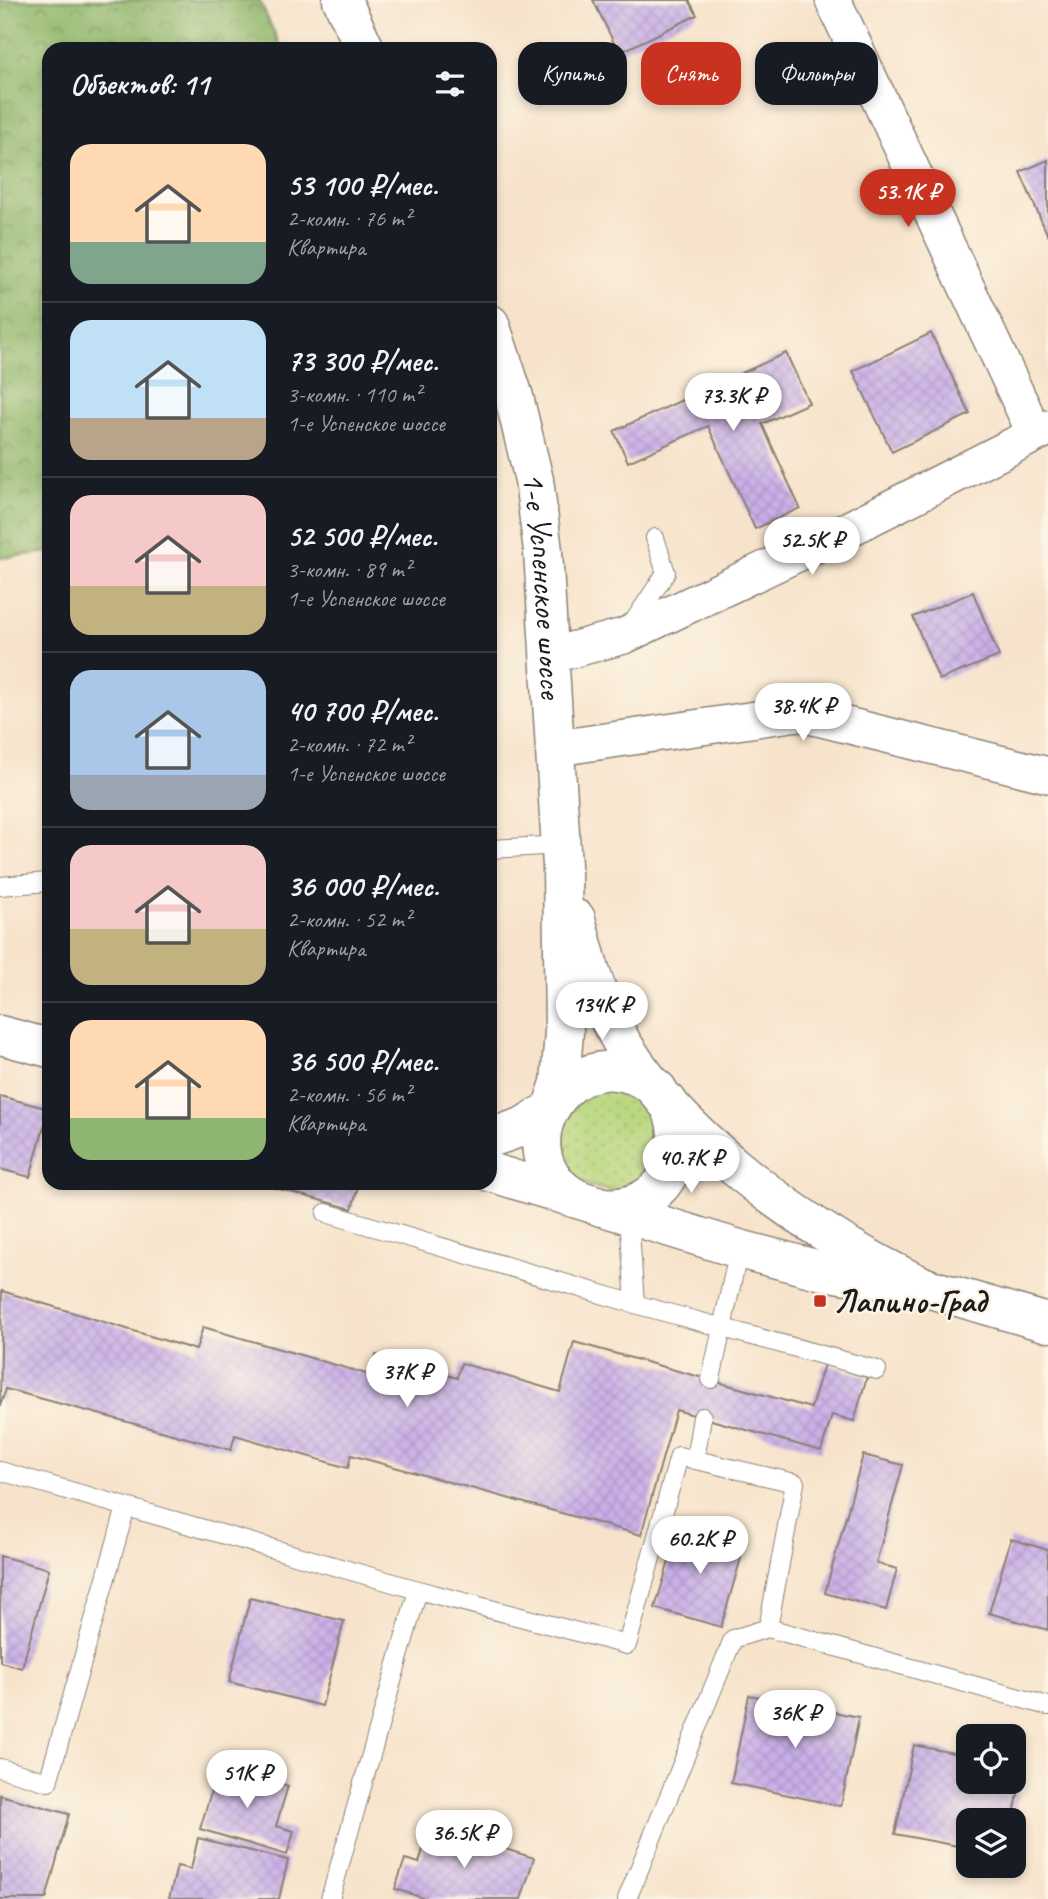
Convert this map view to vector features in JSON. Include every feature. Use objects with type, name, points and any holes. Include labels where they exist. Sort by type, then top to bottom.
[{"type":"main road","points":[[342,0],[362,42]]},
{"type":"main road","name":"1-е Успенское шоссе","points":[[497,345],[514,397],[534,480],[543,551],[557,748],[564,1032],[560,1083],[550,1107],[541,1139],[547,1165],[561,1188],[603,1209],[635,1203],[658,1188],[673,1166],[679,1140],[678,1127],[664,1097],[637,1077],[624,1072],[597,1072],[573,1082],[550,1107],[522,1127],[497,1136]]},
{"type":"main road","name":"1-е Успенское шоссе","points":[[561,840],[583,946],[603,1004],[631,1056],[664,1097],[724,1156],[793,1211],[843,1246],[927,1288]]},
{"type":"main road","points":[[0,1035],[42,1046]]},
{"type":"main road","name":"1-е Успенское шоссе","points":[[497,1174],[739,1249],[823,1271],[927,1288],[1048,1323]]},
{"type":"street","points":[[549,656],[624,636],[843,532],[1041,431],[833,0]]},
{"type":"street","points":[[557,748],[798,713],[1048,775]]},
{"type":"lane","points":[[624,636],[666,573],[655,538]]},
{"type":"lane","points":[[497,848],[561,840]]},
{"type":"lane","points":[[0,886],[42,883]]},
{"type":"lane","points":[[603,1209],[635,1304]]},
{"type":"lane","points":[[326,1213],[635,1304],[877,1370]]},
{"type":"lane","points":[[711,1379],[739,1249]]},
{"type":"lane","points":[[695,1460],[702,1417]]},
{"type":"lane","points":[[0,1471],[418,1590],[627,1645],[679,1456],[795,1483],[768,1628]]},
{"type":"lane","points":[[0,1768],[48,1782],[126,1507]]},
{"type":"lane","points":[[330,1899],[418,1590]]},
{"type":"lane","points":[[627,1899],[733,1639],[768,1628],[1048,1706]]},
{"type":"green space","points":[[0,0],[259,0],[279,42],[42,42],[42,553],[0,558]]},
{"type":"green space","points":[[590,1089],[632,1089],[661,1119],[655,1170],[620,1193],[579,1181],[572,1176],[563,1159],[557,1128]]},
{"type":"building","points":[[593,0],[689,0],[697,15],[627,49],[627,42],[614,42]]},
{"type":"building","points":[[1048,160],[1048,236],[1020,172]]},
{"type":"building","points":[[931,333],[970,414],[892,452],[853,371]]},
{"type":"building","points":[[786,353],[809,403],[762,424],[800,508],[755,529],[708,426],[628,462],[614,431]]},
{"type":"building","points":[[973,592],[999,656],[939,680],[913,617]]},
{"type":"building","points":[[0,1096],[42,1107],[42,1134],[30,1177],[0,1169]]},
{"type":"building","points":[[283,1190],[357,1190],[352,1209]]},
{"type":"building","points":[[2,1291],[196,1350],[203,1327],[370,1375],[376,1355],[457,1378],[461,1363],[560,1392],[574,1342],[811,1408],[824,1364],[867,1377],[854,1421],[832,1415],[821,1451],[676,1410],[641,1535],[351,1455],[348,1468],[235,1435],[231,1450],[6,1389],[0,1406]]},
{"type":"building","points":[[863,1455],[903,1465],[876,1563],[897,1569],[886,1610],[825,1593]]},
{"type":"building","points":[[680,1525],[745,1544],[721,1627],[655,1608]]},
{"type":"building","points":[[1011,1539],[1048,1550],[1048,1630],[989,1613]]},
{"type":"building","points":[[0,1556],[49,1569],[22,1668],[0,1662]]},
{"type":"building","points":[[250,1598],[344,1621],[322,1706],[229,1682]]},
{"type":"building","points":[[749,1695],[859,1717],[841,1806],[731,1783]]},
{"type":"building","points":[[914,1745],[956,1754],[956,1794],[1018,1794],[1015,1808],[956,1808],[956,1846],[895,1834]]},
{"type":"building","points":[[219,1765],[288,1786],[276,1826],[294,1831],[287,1855],[200,1829]]},
{"type":"building","points":[[0,1795],[69,1814],[46,1899],[0,1899]]},
{"type":"building","points":[[430,1826],[534,1858],[521,1899],[427,1899],[395,1889],[405,1859],[419,1863]]},
{"type":"building","points":[[198,1838],[288,1860],[279,1899],[169,1899],[177,1866],[191,1869]]},
{"type":"place","name":"Лапино-Град","points":[[820,1301]]}]
